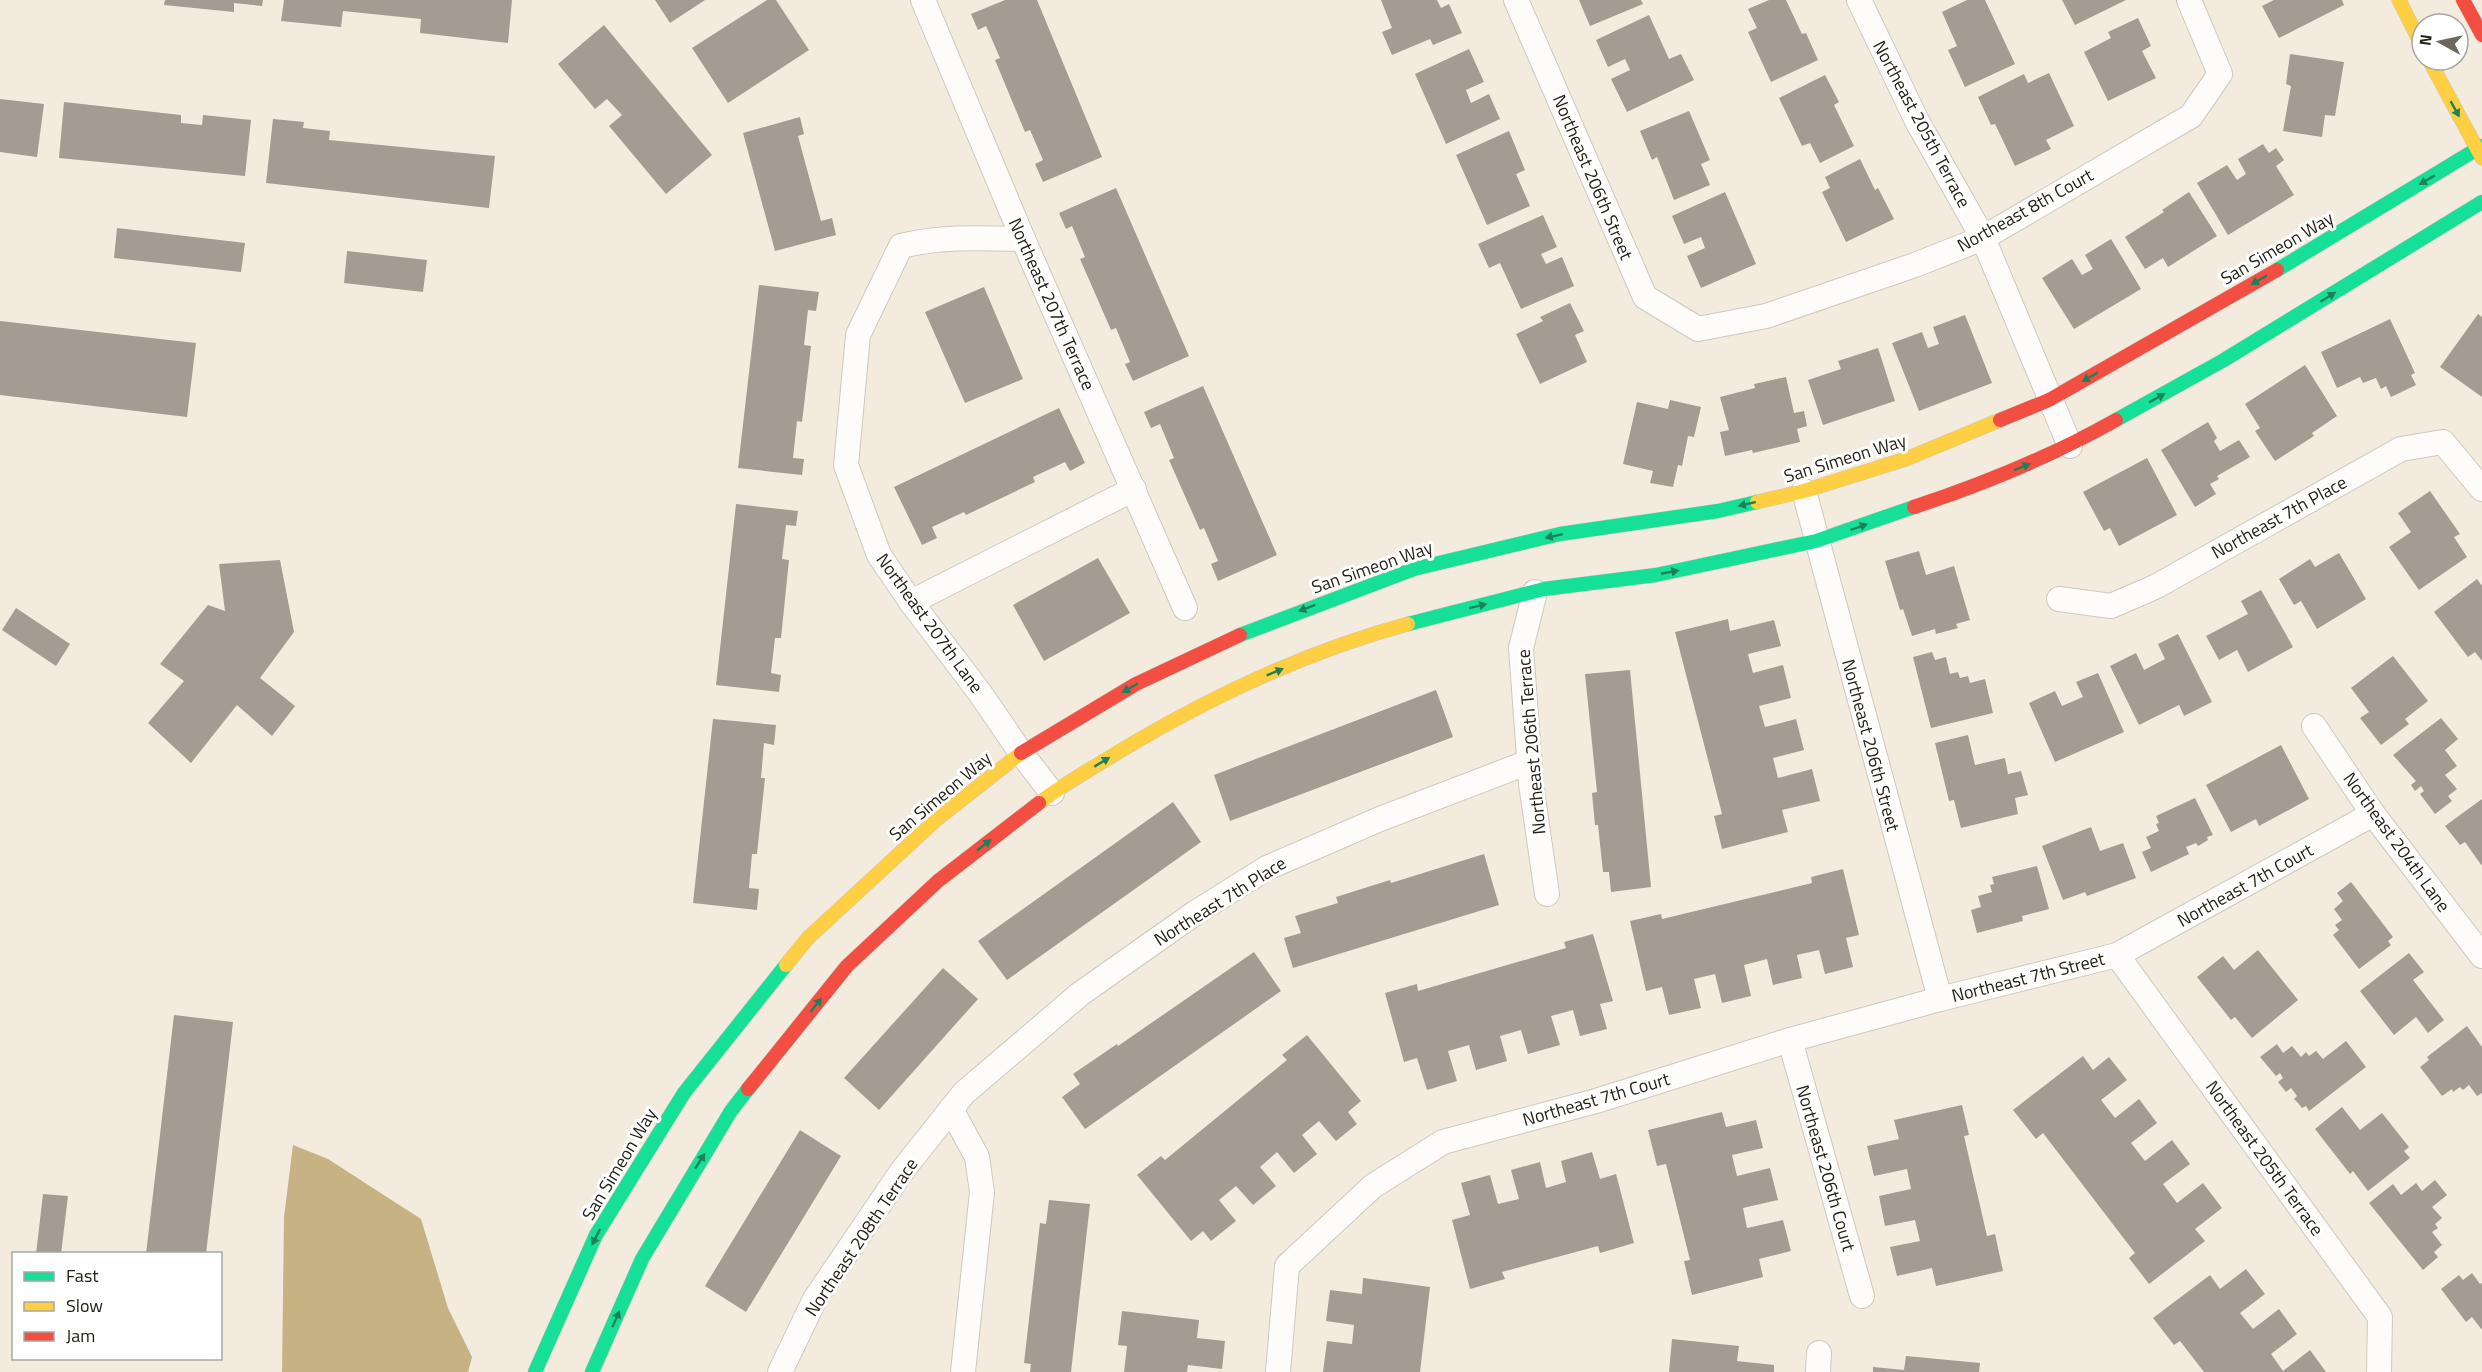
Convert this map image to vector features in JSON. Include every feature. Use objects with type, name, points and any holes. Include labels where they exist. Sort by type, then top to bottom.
[{"type":"street","name":"Northeast 207th Terrace","points":[[923,0],[1023,239],[1185,608]]},
{"type":"street","name":"Northeast 206th Street","points":[[1516,0],[1645,297],[1698,329]]},
{"type":"street","name":"Northeast 205th Terrace","points":[[1859,0],[1917,121],[1983,238],[2070,446]]},
{"type":"street","name":"Northeast 8th Court","points":[[1698,329],[1766,316],[1915,265],[1983,238],[2191,116],[2220,74],[2188,0]]},
{"type":"street","points":[[2399,0],[2410,22]]},
{"type":"street","points":[[2463,0],[2482,35]]},
{"type":"street","points":[[2436,72],[2480,151]]},
{"type":"street","name":"San Simeon Way","points":[[535,1372],[596,1236],[684,1093],[715,1053],[808,938],[937,819],[1021,753],[1136,684],[1226,640],[1404,572],[1560,534],[1718,510],[1804,491],[1906,459],[2049,400],[2480,151]]},
{"type":"street","points":[[592,1372],[642,1260],[663,1221],[731,1111],[847,966],[938,881],[1052,793],[1134,743],[1233,689],[1368,634],[1535,592],[1656,575],[1816,541],[1974,487],[2070,446],[2224,360],[2482,202]]},
{"type":"street","name":"Northeast 207th Lane","points":[[1023,239],[938,238],[901,246],[858,335],[846,465],[879,555],[1052,793]]},
{"type":"street","name":"Northeast 7th Place","points":[[2059,599],[2111,606],[2155,587],[2401,449],[2443,442],[2482,489]]},
{"type":"street","points":[[911,602],[1134,489]]},
{"type":"street","name":"Northeast 206th Street","points":[[1804,491],[1940,999]]},
{"type":"street","name":"Northeast 206th Terrace","points":[[1535,592],[1521,648],[1522,678],[1529,762],[1547,894]]},
{"type":"street","name":"Northeast 204th Lane","points":[[2314,726],[2373,814],[2482,956]]},
{"type":"street","name":"Northeast 7th Place","points":[[951,1109],[964,1093],[1080,994],[1195,912],[1267,868],[1380,819],[1529,762]]},
{"type":"street","name":"Northeast 7th Court","points":[[2116,955],[2373,814]]},
{"type":"street","name":"Northeast 205th Terrace","points":[[2116,955],[2380,1317],[2379,1372]]},
{"type":"street","name":"Northeast 7th Street","points":[[1940,999],[2116,955]]},
{"type":"street","name":"Northeast 7th Court","points":[[1278,1372],[1287,1266],[1373,1186],[1443,1142],[1596,1101],[1790,1040],[1940,999]]},
{"type":"street","name":"Northeast 206th Court","points":[[1790,1040],[1862,1296]]},
{"type":"street","points":[[951,1109],[977,1157],[982,1192],[963,1372]]},
{"type":"street","name":"Northeast 208th Terrace","points":[[780,1372],[815,1299],[902,1171],[951,1109]]},
{"type":"shaded area","points":[[293,1145],[328,1159],[421,1219],[448,1308],[472,1357],[468,1372],[282,1372],[284,1217]]},
{"type":"building","points":[[165,0],[263,0],[262,6],[234,3],[234,12],[164,5]]},
{"type":"building","points":[[284,0],[512,0],[508,43],[420,33],[421,19],[343,11],[341,27],[281,21]]},
{"type":"building","points":[[655,0],[705,0],[670,23]]},
{"type":"building","points":[[767,0],[776,0],[809,50],[728,103],[692,48]]},
{"type":"building","points":[[1005,0],[1037,0],[1102,157],[1043,182],[1035,164],[1043,160],[1030,130],[1025,132],[995,60],[1000,58],[986,26],[978,30],[971,14]]},
{"type":"building","points":[[1381,0],[1437,0],[1441,8],[1449,4],[1462,33],[1433,45],[1430,39],[1392,55],[1382,32],[1392,28]]},
{"type":"building","points":[[1579,0],[1641,0],[1643,4],[1590,26]]},
{"type":"building","points":[[1769,0],[1786,0],[1802,34],[1806,33],[1818,60],[1771,82],[1748,32],[1757,28],[1748,9]]},
{"type":"building","points":[[1967,0],[1985,0],[2015,64],[1965,87],[1948,50],[1957,46],[1942,12]]},
{"type":"building","points":[[2062,0],[2126,0],[2075,25]]},
{"type":"building","points":[[2274,0],[2342,0],[2344,5],[2279,38],[2262,6]]},
{"type":"building","points":[[1649,15],[1669,59],[1681,54],[1694,80],[1627,112],[1611,79],[1630,70],[1625,59],[1608,67],[1596,40]]},
{"type":"building","points":[[2138,18],[2151,46],[2142,51],[2156,78],[2108,101],[2084,52],[2111,38],[2108,32]]},
{"type":"building","points":[[604,25],[712,155],[666,194],[609,126],[622,115],[607,99],[595,109],[558,64]]},
{"type":"building","points":[[1469,49],[1484,82],[1466,90],[1471,103],[1489,94],[1500,119],[1446,144],[1415,74]]},
{"type":"building","points":[[2290,54],[2344,62],[2335,116],[2325,115],[2322,137],[2283,131],[2291,86],[2286,84]]},
{"type":"building","points":[[2049,73],[2074,126],[2046,140],[2051,149],[2015,166],[1995,124],[1991,125],[1978,97],[2024,74],[2028,83]]},
{"type":"building","points":[[1825,75],[1839,102],[1834,105],[1854,146],[1820,163],[1810,143],[1802,146],[1779,98]]},
{"type":"building","points":[[0,99],[44,104],[37,157],[0,152]]},
{"type":"building","points":[[64,102],[181,115],[181,123],[202,125],[203,115],[251,120],[245,176],[59,158]]},
{"type":"building","points":[[1689,111],[1710,160],[1701,164],[1710,185],[1674,200],[1657,157],[1652,160],[1640,131]]},
{"type":"building","points":[[800,117],[804,134],[798,136],[821,221],[832,218],[836,235],[775,251],[743,133]]},
{"type":"building","points":[[273,119],[304,122],[303,128],[330,131],[329,140],[495,156],[489,208],[266,183]]},
{"type":"building","points":[[1509,131],[1525,170],[1516,174],[1530,206],[1487,225],[1456,155]]},
{"type":"building","points":[[2263,144],[2269,153],[2276,148],[2284,160],[2276,166],[2294,195],[2228,235],[2197,183],[2227,165],[2237,180],[2246,174],[2238,159]]},
{"type":"building","points":[[1860,159],[1875,190],[1878,188],[1894,219],[1846,242],[1822,192],[1830,188],[1825,177]]},
{"type":"building","points":[[1116,188],[1189,356],[1133,381],[1125,364],[1130,362],[1116,328],[1111,330],[1080,259],[1085,257],[1072,226],[1066,229],[1059,213]]},
{"type":"building","points":[[1725,192],[1756,264],[1701,288],[1687,256],[1705,248],[1701,237],[1684,244],[1672,216]]},
{"type":"building","points":[[2189,192],[2217,236],[2168,267],[2163,258],[2145,269],[2125,237],[2164,212],[2162,210]]},
{"type":"building","points":[[1543,215],[1557,247],[1541,254],[1546,264],[1562,257],[1574,286],[1521,309],[1500,263],[1489,268],[1478,244]]},
{"type":"building","points":[[117,228],[245,243],[241,272],[114,258]]},
{"type":"building","points":[[2111,239],[2141,289],[2074,329],[2042,278],[2072,259],[2082,275],[2093,269],[2085,255]]},
{"type":"building","points":[[347,251],[427,260],[423,292],[344,283]]},
{"type":"building","points":[[759,285],[819,292],[816,311],[808,310],[804,345],[811,346],[802,422],[797,421],[793,458],[804,459],[802,475],[738,468]]},
{"type":"building","points":[[984,287],[1023,379],[965,403],[925,312]]},
{"type":"building","points":[[1570,303],[1584,331],[1575,335],[1587,362],[1540,384],[1516,334],[1543,321],[1540,317]]},
{"type":"building","points":[[2478,314],[2482,317],[2482,397],[2440,367]]},
{"type":"building","points":[[1965,315],[1992,383],[1919,411],[1892,343],[1922,332],[1928,348],[1939,344],[1933,327]]},
{"type":"building","points":[[2390,319],[2415,373],[2411,375],[2416,385],[2391,397],[2386,386],[2381,389],[2376,378],[2363,383],[2360,377],[2337,388],[2321,352]]},
{"type":"building","points":[[0,321],[196,343],[187,417],[0,395]]},
{"type":"building","points":[[1878,348],[1895,401],[1823,425],[1808,380],[1841,369],[1838,361]]},
{"type":"building","points":[[2305,365],[2337,416],[2312,433],[2314,436],[2275,461],[2255,431],[2260,428],[2245,404]]},
{"type":"building","points":[[1786,377],[1794,413],[1804,411],[1807,426],[1797,429],[1800,442],[1753,453],[1752,450],[1725,456],[1720,432],[1729,430],[1720,397],[1755,388],[1754,384]]},
{"type":"building","points":[[1203,386],[1277,555],[1218,581],[1211,564],[1218,561],[1204,528],[1200,530],[1169,460],[1174,458],[1160,424],[1151,428],[1144,412]]},
{"type":"building","points":[[1670,400],[1701,407],[1694,437],[1688,436],[1682,466],[1678,465],[1673,487],[1650,483],[1653,471],[1623,464],[1637,402],[1668,409]]},
{"type":"building","points":[[1059,408],[1085,463],[1070,471],[1065,462],[1033,477],[1035,482],[966,515],[964,512],[932,527],[937,538],[922,545],[894,487]]},
{"type":"building","points":[[2208,422],[2217,438],[2214,441],[2220,451],[2239,440],[2250,457],[2217,476],[2219,479],[2210,484],[2216,494],[2195,507],[2161,450]]},
{"type":"building","points":[[2147,458],[2177,515],[2119,546],[2110,528],[2104,531],[2083,492]]},
{"type":"building","points":[[2430,491],[2460,534],[2454,537],[2467,557],[2419,590],[2389,547],[2411,532],[2398,513]]},
{"type":"building","points":[[736,504],[798,511],[796,526],[786,525],[782,559],[789,560],[781,638],[775,638],[771,673],[781,675],[779,692],[716,685]]},
{"type":"building","points":[[1919,551],[1926,575],[1954,566],[1970,620],[1956,624],[1958,628],[1936,634],[1935,629],[1912,636],[1903,609],[1900,610],[1885,561]]},
{"type":"building","points":[[2339,553],[2366,599],[2317,629],[2301,601],[2294,605],[2279,579],[2310,559],[2315,567]]},
{"type":"building","points":[[1098,558],[1130,613],[1044,661],[1013,605]]},
{"type":"building","points":[[280,560],[294,632],[260,678],[295,706],[272,736],[237,705],[191,763],[148,723],[184,681],[160,664],[208,605],[225,611],[219,564]]},
{"type":"building","points":[[2477,579],[2482,586],[2482,661],[2475,652],[2468,657],[2434,612]]},
{"type":"building","points":[[2261,590],[2293,647],[2248,672],[2237,650],[2219,660],[2206,636],[2248,614],[2241,601]]},
{"type":"building","points":[[16,608],[70,644],[56,666],[2,630]]},
{"type":"building","points":[[1728,619],[1730,631],[1774,620],[1781,646],[1748,654],[1753,673],[1783,665],[1791,698],[1759,706],[1765,727],[1796,719],[1804,750],[1773,758],[1778,778],[1812,769],[1820,801],[1782,810],[1788,832],[1722,849],[1714,816],[1722,814],[1675,632]]},
{"type":"building","points":[[2178,634],[2212,702],[2184,716],[2179,705],[2139,725],[2110,666],[2136,653],[2144,670],[2165,659],[2158,644]]},
{"type":"building","points":[[1932,652],[1935,660],[1946,657],[1950,674],[1958,672],[1960,678],[1968,676],[1970,683],[1985,679],[1993,713],[1931,728],[1913,657]]},
{"type":"building","points":[[2393,656],[2428,701],[2405,719],[2409,724],[2381,745],[2360,718],[2369,712],[2351,688]]},
{"type":"building","points":[[1630,670],[1651,887],[1611,892],[1609,872],[1603,872],[1598,825],[1595,825],[1592,793],[1597,792],[1585,674]]},
{"type":"building","points":[[2098,673],[2124,732],[2055,762],[2029,703],[2055,691],[2062,706],[2083,697],[2076,682]]},
{"type":"building","points":[[1436,690],[1453,737],[1230,821],[1214,775]]},
{"type":"building","points":[[2441,718],[2458,739],[2445,750],[2457,766],[2445,775],[2457,789],[2448,796],[2452,801],[2435,814],[2420,794],[2424,791],[2421,786],[2415,791],[2411,785],[2416,781],[2393,755]]},
{"type":"building","points":[[713,719],[776,725],[774,745],[764,743],[761,778],[765,778],[757,854],[752,854],[749,888],[759,889],[757,910],[693,903]]},
{"type":"building","points":[[1968,735],[1975,765],[2005,758],[2008,774],[2021,771],[2028,795],[2015,798],[2018,814],[1961,828],[1954,800],[1949,801],[1935,743]]},
{"type":"building","points":[[2281,745],[2309,799],[2259,826],[2256,819],[2231,832],[2206,785]]},
{"type":"building","points":[[2195,798],[2213,835],[2207,837],[2208,840],[2198,846],[2196,843],[2186,847],[2189,854],[2151,872],[2142,852],[2151,848],[2146,837],[2159,831],[2156,816]]},
{"type":"building","points":[[2482,799],[2482,866],[2465,842],[2460,845],[2445,826]]},
{"type":"building","points":[[1173,802],[1201,842],[1007,980],[978,941]]},
{"type":"building","points":[[2091,827],[2100,851],[2123,843],[2136,878],[2087,896],[2085,892],[2063,900],[2042,846]]},
{"type":"building","points":[[1484,854],[1499,905],[1293,968],[1284,938],[1301,933],[1295,916],[1338,903],[1336,897],[1390,880],[1391,883]]},
{"type":"building","points":[[2037,866],[2049,909],[2022,916],[2023,921],[1977,933],[1971,910],[1981,907],[1978,896],[1992,892],[1990,885],[1994,884],[1992,877]]},
{"type":"building","points":[[1843,869],[1859,935],[1846,938],[1853,967],[1825,974],[1819,950],[1797,955],[1802,978],[1773,985],[1767,959],[1744,965],[1751,996],[1722,1003],[1715,974],[1694,979],[1701,1008],[1669,1015],[1662,987],[1646,991],[1630,921],[1661,914],[1662,919],[1812,883],[1811,877]]},
{"type":"building","points":[[2351,882],[2393,937],[2388,941],[2391,945],[2359,969],[2333,935],[2339,930],[2335,925],[2342,920],[2334,909],[2343,901],[2337,893]]},
{"type":"building","points":[[1593,934],[1613,1001],[1600,1004],[1607,1029],[1580,1036],[1573,1010],[1551,1016],[1560,1045],[1528,1054],[1521,1030],[1500,1036],[1507,1061],[1476,1070],[1469,1045],[1448,1051],[1457,1081],[1427,1090],[1417,1058],[1404,1062],[1385,993],[1417,984],[1418,991],[1566,948],[1564,942]]},
{"type":"building","points":[[2258,950],[2298,1000],[2252,1038],[2235,1017],[2231,1020],[2197,977],[2223,956],[2234,970]]},
{"type":"building","points":[[1254,952],[1281,991],[1085,1129],[1062,1097],[1080,1084],[1073,1074],[1117,1044],[1118,1046]]},
{"type":"building","points":[[2409,953],[2424,972],[2413,980],[2444,1020],[2428,1033],[2416,1017],[2394,1035],[2360,991]]},
{"type":"building","points":[[943,968],[978,999],[879,1110],[844,1078]]},
{"type":"building","points":[[174,1015],[233,1022],[206,1252],[146,1252]]},
{"type":"building","points":[[2467,1026],[2482,1047],[2482,1093],[2477,1096],[2469,1085],[2463,1090],[2460,1087],[2453,1092],[2452,1089],[2442,1096],[2420,1067],[2429,1060],[2427,1057]]},
{"type":"building","points":[[1307,1035],[1361,1101],[1348,1112],[1357,1124],[1336,1141],[1319,1121],[1302,1135],[1317,1154],[1294,1173],[1277,1152],[1260,1167],[1276,1186],[1253,1205],[1236,1186],[1219,1200],[1236,1221],[1211,1241],[1203,1231],[1191,1241],[1137,1175],[1161,1156],[1165,1160],[1287,1060],[1282,1055]]},
{"type":"building","points":[[2346,1041],[2366,1067],[2309,1111],[2306,1106],[2302,1108],[2294,1099],[2297,1096],[2291,1088],[2286,1092],[2278,1082],[2283,1078],[2280,1073],[2276,1076],[2260,1057],[2277,1044],[2283,1053],[2292,1046],[2301,1057],[2306,1052],[2309,1056],[2316,1051],[2323,1059]]},
{"type":"building","points":[[2083,1056],[2093,1070],[2109,1057],[2127,1080],[2101,1100],[2115,1118],[2139,1099],[2157,1123],[2131,1143],[2145,1161],[2172,1140],[2190,1164],[2163,1184],[2177,1203],[2203,1183],[2222,1208],[2195,1229],[2205,1241],[2149,1284],[2129,1258],[2135,1253],[2043,1133],[2036,1139],[2013,1110]]},
{"type":"building","points":[[1962,1105],[1969,1135],[1964,1136],[1987,1236],[1995,1234],[2003,1271],[1936,1286],[1932,1268],[1897,1276],[1890,1247],[1920,1241],[1915,1220],[1885,1226],[1879,1196],[1911,1189],[1907,1169],[1874,1176],[1867,1146],[1899,1139],[1894,1120]]},
{"type":"building","points":[[2342,1107],[2360,1130],[2382,1113],[2409,1147],[2404,1151],[2410,1158],[2368,1191],[2353,1171],[2350,1174],[2315,1129]]},
{"type":"building","points":[[1722,1112],[1726,1127],[1756,1120],[1763,1148],[1732,1155],[1737,1176],[1770,1168],[1778,1200],[1743,1208],[1747,1228],[1783,1220],[1791,1251],[1759,1259],[1763,1277],[1692,1295],[1684,1261],[1690,1260],[1666,1164],[1657,1166],[1648,1130]]},
{"type":"building","points":[[800,1130],[841,1156],[746,1312],[705,1286]]},
{"type":"building","points":[[1592,1152],[1600,1179],[1616,1174],[1634,1243],[1600,1253],[1598,1246],[1502,1272],[1505,1279],[1470,1289],[1452,1220],[1470,1215],[1461,1183],[1490,1175],[1498,1204],[1519,1199],[1511,1170],[1540,1162],[1546,1188],[1566,1182],[1561,1161]]},
{"type":"building","points":[[2435,1180],[2447,1195],[2432,1207],[2442,1218],[2435,1224],[2438,1228],[2432,1232],[2442,1245],[2434,1252],[2438,1257],[2423,1270],[2369,1203],[2393,1184],[2401,1195],[2416,1183],[2422,1191]]},
{"type":"building","points":[[43,1194],[68,1196],[61,1252],[36,1252]]},
{"type":"building","points":[[1049,1200],[1090,1204],[1071,1372],[1030,1372],[1031,1364],[1024,1363],[1040,1223],[1046,1224]]},
{"type":"building","points":[[2246,1269],[2265,1294],[2240,1313],[2253,1329],[2279,1309],[2297,1334],[2271,1354],[2283,1371],[2310,1350],[2326,1372],[2204,1372],[2180,1341],[2174,1345],[2153,1318],[2210,1275],[2220,1289]]},
{"type":"building","points":[[2472,1273],[2480,1284],[2482,1283],[2482,1330],[2472,1317],[2466,1322],[2441,1289],[2459,1275],[2463,1280]]},
{"type":"building","points":[[1363,1278],[1430,1287],[1420,1372],[1323,1372],[1327,1341],[1352,1344],[1354,1325],[1326,1321],[1330,1290],[1362,1294]]},
{"type":"building","points":[[1122,1311],[1199,1320],[1197,1338],[1225,1341],[1222,1369],[1188,1365],[1187,1372],[1124,1372],[1127,1346],[1118,1345]]},
{"type":"building","points":[[1672,1339],[1739,1346],[1737,1361],[1774,1365],[1774,1372],[1669,1372]]},
{"type":"building","points":[[1906,1356],[1980,1363],[1979,1372],[1873,1372],[1873,1367],[1904,1370]]},
{"type":"traffic: fast","points":[[2277,270],[2482,146]]},
{"type":"traffic: fast","points":[[2116,420],[2224,360],[2482,202]]},
{"type":"traffic: fast","points":[[1240,635],[1414,569],[1560,534],[1718,511],[1757,502]]},
{"type":"traffic: fast","points":[[1408,624],[1544,589],[1656,575],[1816,541],[1914,507]]},
{"type":"traffic: fast","points":[[535,1372],[596,1235],[684,1093],[786,965]]},
{"type":"traffic: fast","points":[[592,1372],[642,1259],[731,1111],[748,1089]]},
{"type":"traffic: slow","points":[[2399,0],[2410,22]]},
{"type":"traffic: slow","points":[[2435,72],[2482,158]]},
{"type":"traffic: slow","points":[[1757,502],[1804,491],[1906,459],[2000,420]]},
{"type":"traffic: slow","points":[[1039,803],[1075,778],[1147,735],[1219,697],[1293,663],[1369,635],[1408,624]]},
{"type":"traffic: slow","points":[[786,965],[808,938],[937,819],[1021,753]]},
{"type":"traffic: jam","points":[[2463,0],[2482,35]]},
{"type":"traffic: jam","points":[[2000,420],[2049,400],[2277,270]]},
{"type":"traffic: jam","points":[[1914,507],[2017,468],[2067,446],[2116,420]]},
{"type":"traffic: jam","points":[[1021,753],[1136,684],[1240,635]]},
{"type":"traffic: jam","points":[[748,1089],[847,966],[938,881],[1039,803]]}]
